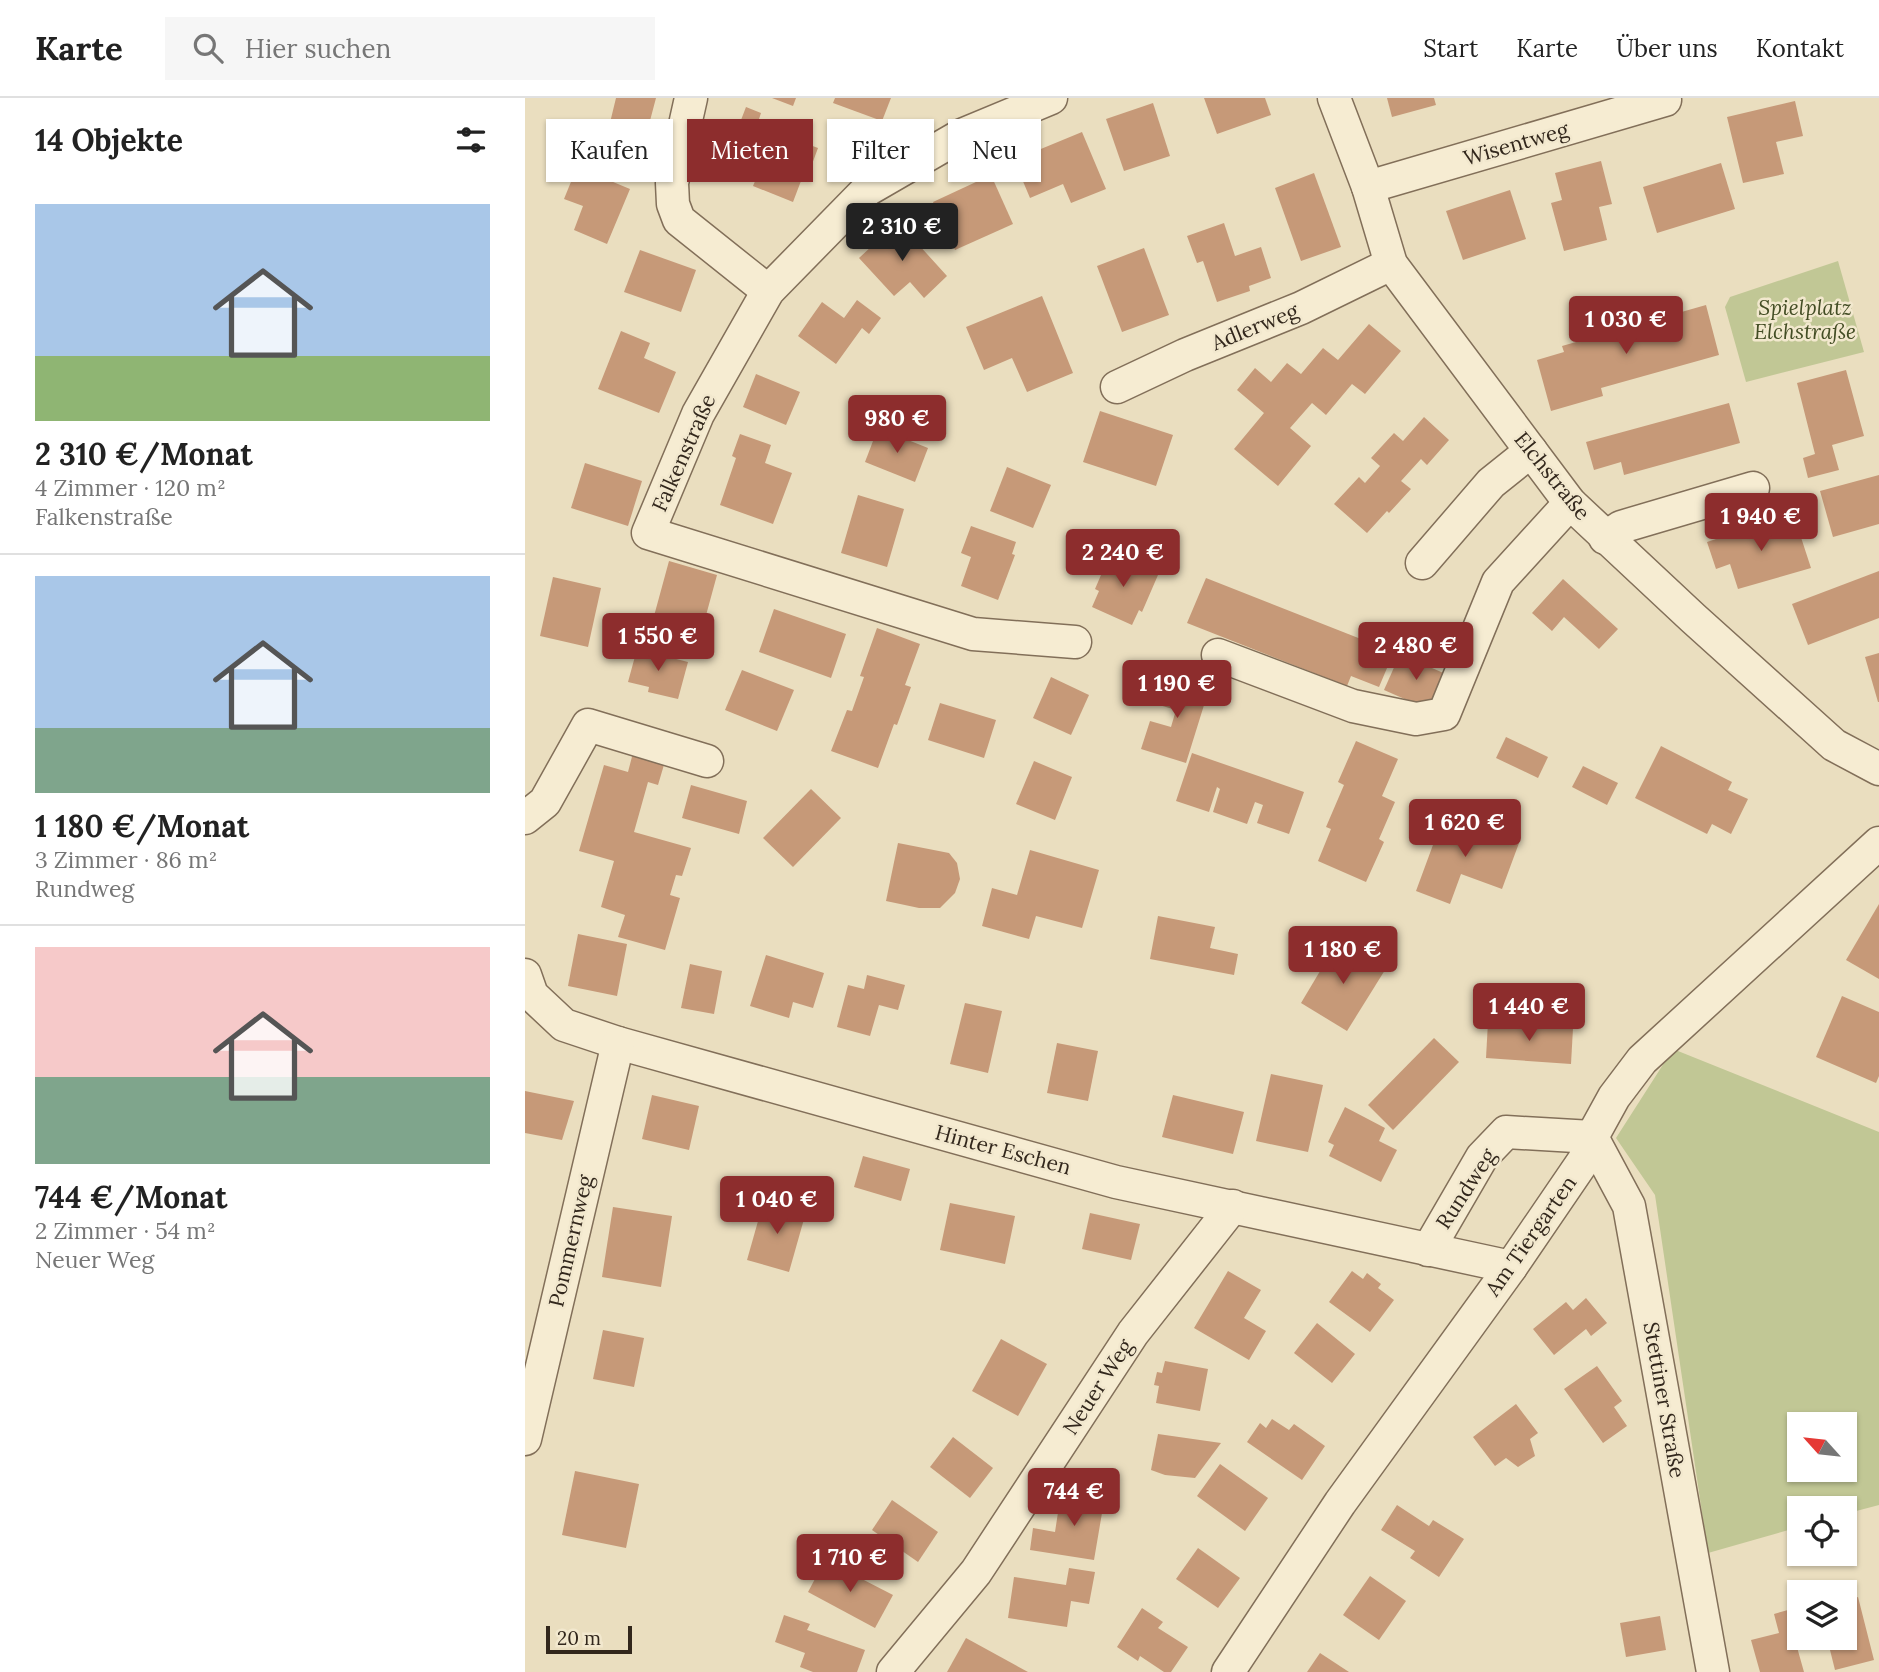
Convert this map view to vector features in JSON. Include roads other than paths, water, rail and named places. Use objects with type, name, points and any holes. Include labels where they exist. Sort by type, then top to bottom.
[{"type":"street","points":[[691,98],[672,183],[673,204],[679,220],[768,291]]},
{"type":"street","name":"Elchstraße","points":[[1334,98],[1367,187],[1391,264],[1570,503],[1605,538],[1834,745],[1879,769]]},
{"type":"street","name":"Wisentweg","points":[[1367,187],[1665,100]]},
{"type":"street","name":"Falkenstraße","points":[[1040,101],[962,135],[867,190],[768,291],[698,414],[648,533],[973,634],[1075,642]]},
{"type":"street","name":"Adlerweg","points":[[1117,387],[1185,355],[1301,308],[1391,264]]},
{"type":"street","points":[[1422,563],[1491,483],[1531,451]]},
{"type":"street","points":[[1605,538],[1621,527],[1753,488]]},
{"type":"street","points":[[1218,654],[1353,706],[1416,719],[1444,714],[1498,582],[1570,503]]},
{"type":"street","points":[[525,818],[545,802],[588,724],[707,761]]},
{"type":"street","name":"Am Tiergarten","points":[[1228,1672],[1340,1503],[1511,1267],[1584,1160],[1592,1137],[1613,1097],[1642,1060],[1879,843]]},
{"type":"street","name":"Hinter Eschen","points":[[525,975],[533,995],[564,1025],[618,1043],[1103,1178],[1511,1267]]},
{"type":"street","name":"Pommernweg","points":[[525,1439],[618,1043]]},
{"type":"street","name":"Rundweg","points":[[1428,1250],[1482,1157],[1506,1132],[1592,1137]]},
{"type":"street","name":"Stettiner Straße","points":[[1592,1137],[1629,1206],[1713,1672]]},
{"type":"street","name":"Neuer Weg","points":[[893,1672],[976,1572],[1133,1332],[1233,1206]]},
{"type":"park label","name":"Spielplatz Elchstraße","points":[[1805,320]]}]
